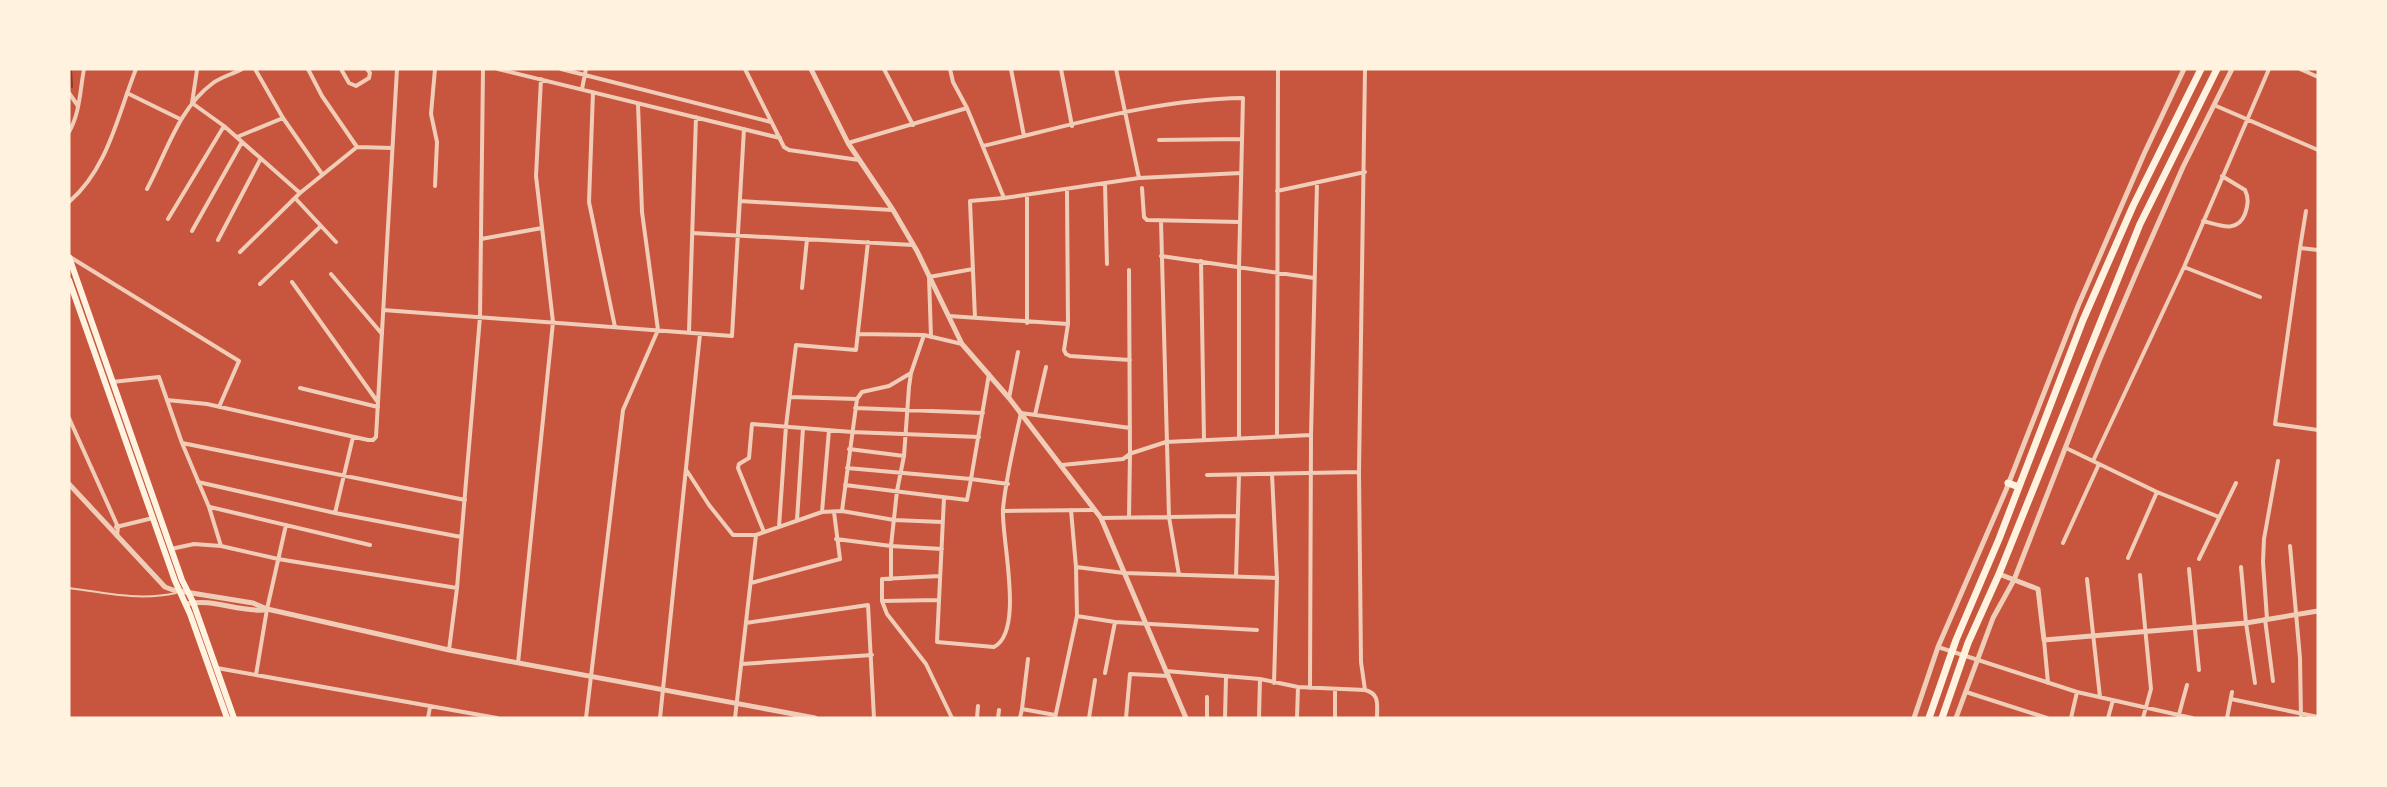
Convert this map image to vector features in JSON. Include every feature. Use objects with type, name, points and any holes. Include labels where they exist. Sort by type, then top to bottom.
[{"type":"highway","points":[[1929,718],[1956,640],[1999,539],[2083,320],[2133,206],[2201,69]]},
{"type":"highway","points":[[1942,718],[1968,643],[1999,574],[2140,224],[2217,69]]},
{"type":"highway","points":[[2008,483],[2019,487]]},
{"type":"main road","points":[[69,257],[184,592]]},
{"type":"main road","points":[[69,280],[155,518],[234,718]]},
{"type":"main road","points":[[189,603],[227,718]]},
{"type":"street","points":[[69,132],[74,123],[84,69]]},
{"type":"street","points":[[69,202],[76,196],[105,154],[136,69]]},
{"type":"street","points":[[147,189],[180,119],[192,103],[214,83],[242,69]]},
{"type":"street","points":[[255,69],[283,118],[322,174]]},
{"type":"street","points":[[308,69],[322,96],[357,147]]},
{"type":"street","points":[[341,69],[349,84],[356,86],[369,78],[370,73],[367,69]]},
{"type":"street","points":[[167,400],[219,407],[353,437],[373,440],[376,436],[397,69]]},
{"type":"street","points":[[435,69],[432,114],[437,142],[435,186]]},
{"type":"street","points":[[449,650],[457,588],[480,317],[483,69]]},
{"type":"street","points":[[498,69],[780,138]]},
{"type":"street","points":[[561,69],[771,122]]},
{"type":"street","points":[[582,89],[586,69]]},
{"type":"street","points":[[745,69],[784,147],[789,150],[860,160]]},
{"type":"street","points":[[811,69],[849,143],[893,210],[962,344],[1021,413],[1101,518],[1186,718]]},
{"type":"street","points":[[884,69],[913,125]]},
{"type":"street","points":[[950,69],[953,81],[967,108],[1004,198]]},
{"type":"street","points":[[1011,69],[1024,136]]},
{"type":"street","points":[[1061,69],[1072,126]]},
{"type":"street","points":[[1116,69],[1139,178]]},
{"type":"street","points":[[1276,436],[1278,69]]},
{"type":"street","points":[[1365,69],[1359,472],[1361,662],[1365,690]]},
{"type":"street","points":[[1914,718],[1938,647],[2008,483],[2078,306],[2144,154],[2184,69]]},
{"type":"street","points":[[1956,718],[1993,618],[2014,580],[2099,361],[2138,269],[2183,167],[2232,69]]},
{"type":"street","points":[[2093,461],[2184,267],[2269,69]]},
{"type":"street","points":[[2300,69],[2318,77]]},
{"type":"street","points":[[192,103],[197,70]]},
{"type":"street","points":[[518,663],[553,322],[536,176],[541,79]]},
{"type":"street","points":[[592,92],[588,202],[615,327]]},
{"type":"street","points":[[69,93],[78,106]]},
{"type":"street","points":[[127,93],[180,119]]},
{"type":"street","points":[[983,146],[1126,112],[1203,98],[1244,98],[1239,267],[1239,438]]},
{"type":"street","points":[[192,103],[224,126],[300,193]]},
{"type":"street","points":[[586,718],[623,410],[658,330],[642,212],[638,104]]},
{"type":"street","points":[[2214,105],[2318,150]]},
{"type":"street","points":[[849,143],[967,108]]},
{"type":"street","points":[[689,333],[696,117]]},
{"type":"street","points":[[237,137],[283,118]]},
{"type":"street","points":[[168,219],[224,126]]},
{"type":"street","points":[[383,310],[732,336],[744,129]]},
{"type":"street","points":[[1159,140],[1242,139]]},
{"type":"street","points":[[192,231],[242,142]]},
{"type":"street","points":[[240,252],[300,193],[357,147],[393,148]]},
{"type":"street","points":[[218,240],[260,160]]},
{"type":"street","points":[[1277,191],[1365,172]]},
{"type":"street","points":[[975,318],[970,201],[1139,178],[1242,173]]},
{"type":"street","points":[[2203,221],[2228,227],[2236,226],[2242,220],[2248,207],[2246,190],[2222,176]]},
{"type":"street","points":[[1105,183],[1107,264]]},
{"type":"street","points":[[1310,688],[1311,435],[1317,183]]},
{"type":"street","points":[[1142,188],[1145,219],[1240,222]]},
{"type":"street","points":[[1066,189],[1068,324],[1064,350],[1070,356],[1130,360]]},
{"type":"street","points":[[1027,195],[1027,323]]},
{"type":"street","points":[[295,198],[336,242]]},
{"type":"street","points":[[740,201],[893,210]]},
{"type":"street","points":[[2306,211],[2275,424],[2318,430]]},
{"type":"street","points":[[1161,221],[1169,517],[1179,575]]},
{"type":"street","points":[[260,284],[321,226]]},
{"type":"street","points":[[481,239],[542,228]]},
{"type":"street","points":[[692,233],[912,245]]},
{"type":"street","points":[[802,288],[807,239]]},
{"type":"street","points":[[779,527],[786,426],[796,345],[856,350],[868,242]]},
{"type":"street","points":[[2300,248],[2318,250]]},
{"type":"street","points":[[1161,256],[1314,278]]},
{"type":"street","points":[[69,257],[239,361],[219,407]]},
{"type":"street","points":[[1202,261],[1204,440]]},
{"type":"street","points":[[2184,267],[2260,297]]},
{"type":"street","points":[[929,277],[973,269]]},
{"type":"street","points":[[1129,518],[1130,270]]},
{"type":"street","points":[[331,274],[382,334]]},
{"type":"street","points":[[929,277],[931,337]]},
{"type":"street","points":[[292,282],[378,402]]},
{"type":"street","points":[[948,316],[1068,324]]},
{"type":"street","points":[[660,718],[700,334]]},
{"type":"street","points":[[858,334],[924,335],[962,344]]},
{"type":"street","points":[[891,579],[891,546],[897,491],[904,456],[911,373],[924,335]]},
{"type":"street","points":[[1009,398],[1018,352]]},
{"type":"street","points":[[1035,415],[1046,367]]},
{"type":"street","points":[[842,511],[857,399],[862,392],[889,387],[911,373]]},
{"type":"street","points":[[845,485],[967,500],[989,374]]},
{"type":"street","points":[[111,382],[159,377],[182,443],[209,507],[221,546]]},
{"type":"street","points":[[300,388],[378,407]]},
{"type":"street","points":[[790,397],[857,399]]},
{"type":"street","points":[[855,408],[983,413]]},
{"type":"street","points":[[1021,413],[1130,428]]},
{"type":"street","points":[[944,498],[937,642],[994,647],[1001,644],[1006,636],[1010,595],[1003,510],[1021,413]]},
{"type":"street","points":[[69,418],[118,527],[116,537]]},
{"type":"street","points":[[764,532],[738,468],[739,464],[749,458],[752,424],[852,432],[979,436]]},
{"type":"street","points":[[797,520],[803,428]]},
{"type":"street","points":[[822,512],[829,430]]},
{"type":"street","points":[[1062,465],[1128,456],[1166,442],[1311,435]]},
{"type":"street","points":[[335,513],[353,437]]},
{"type":"street","points":[[182,443],[465,500]]},
{"type":"street","points":[[2066,448],[2157,492],[2219,517]]},
{"type":"street","points":[[849,449],[904,456]]},
{"type":"street","points":[[2273,681],[2263,562],[2264,539],[2278,461]]},
{"type":"street","points":[[2063,543],[2099,464]]},
{"type":"street","points":[[847,468],[1008,484]]},
{"type":"street","points":[[687,470],[709,505],[733,535],[756,535],[822,512],[842,511],[894,520],[942,522]]},
{"type":"street","points":[[1207,475],[1359,472]]},
{"type":"street","points":[[1272,474],[1277,578],[1274,683]]},
{"type":"street","points":[[1236,577],[1239,475]]},
{"type":"street","points":[[198,482],[335,513],[461,537]]},
{"type":"street","points":[[2199,559],[2236,483]]},
{"type":"street","points":[[69,484],[165,587],[253,603],[267,609],[449,650],[815,718]]},
{"type":"street","points":[[2128,558],[2157,492]]},
{"type":"street","points":[[209,507],[370,544]]},
{"type":"street","points":[[1003,510],[1095,510]]},
{"type":"street","points":[[1022,709],[1055,716],[1077,616],[1071,510]]},
{"type":"street","points":[[751,583],[840,559],[834,512]]},
{"type":"street","points":[[1101,518],[1238,516]]},
{"type":"street","points":[[110,530],[155,518]]},
{"type":"street","points":[[256,675],[285,525]]},
{"type":"street","points":[[735,718],[756,535]]},
{"type":"street","points":[[837,539],[891,546],[942,549]]},
{"type":"street","points":[[171,549],[194,544],[221,546],[366,575],[457,588]]},
{"type":"street","points":[[2289,546],[2300,658],[2301,716]]},
{"type":"street","points":[[1076,567],[1124,573],[1277,578]]},
{"type":"street","points":[[2241,567],[2255,683]]},
{"type":"street","points":[[2189,569],[2199,670]]},
{"type":"street","points":[[1999,574],[2038,589],[2048,683]]},
{"type":"street","points":[[2139,575],[2151,689],[2144,718]]},
{"type":"street","points":[[940,576],[882,579],[880,582],[882,601],[887,614],[926,664],[952,718]]},
{"type":"street","points":[[2088,579],[2100,697]]},
{"type":"street","points":[[882,601],[939,600]]},
{"type":"street","points":[[189,603],[207,601],[252,610],[267,609]]},
{"type":"street","points":[[746,622],[868,605],[874,718]]},
{"type":"street","points":[[2044,640],[2246,622],[2318,611]]},
{"type":"street","points":[[1077,616],[1115,622],[1257,630]]},
{"type":"street","points":[[1105,673],[1115,622]]},
{"type":"street","points":[[1938,647],[2077,692],[2178,717],[2192,718]]},
{"type":"street","points":[[742,664],[872,655]]},
{"type":"street","points":[[1020,718],[1028,659]]},
{"type":"street","points":[[215,668],[497,718]]},
{"type":"street","points":[[1126,718],[1130,674],[1167,674],[1260,679],[1298,687],[1365,690],[1373,692],[1376,696],[1377,718]]},
{"type":"street","points":[[1225,718],[1226,677]]},
{"type":"street","points":[[1259,718],[1260,679]]},
{"type":"street","points":[[1089,718],[1095,680]]},
{"type":"street","points":[[2178,717],[2187,685]]},
{"type":"street","points":[[1297,718],[1298,687]]},
{"type":"street","points":[[1335,689],[1335,718]]},
{"type":"street","points":[[1965,692],[2047,718]]},
{"type":"street","points":[[2071,718],[2077,692]]},
{"type":"street","points":[[2227,718],[2232,692]]},
{"type":"street","points":[[1207,697],[1207,718]]},
{"type":"street","points":[[2231,699],[2301,716],[2318,717]]},
{"type":"street","points":[[2108,718],[2113,700]]},
{"type":"street","points":[[977,718],[978,706]]},
{"type":"street","points":[[428,718],[430,707]]},
{"type":"street","points":[[998,718],[999,710]]},
{"type":"lane","points":[[69,588],[136,596],[161,596],[184,592]]},
{"type":"waterway","points":[[71,69],[72,87]]}]
